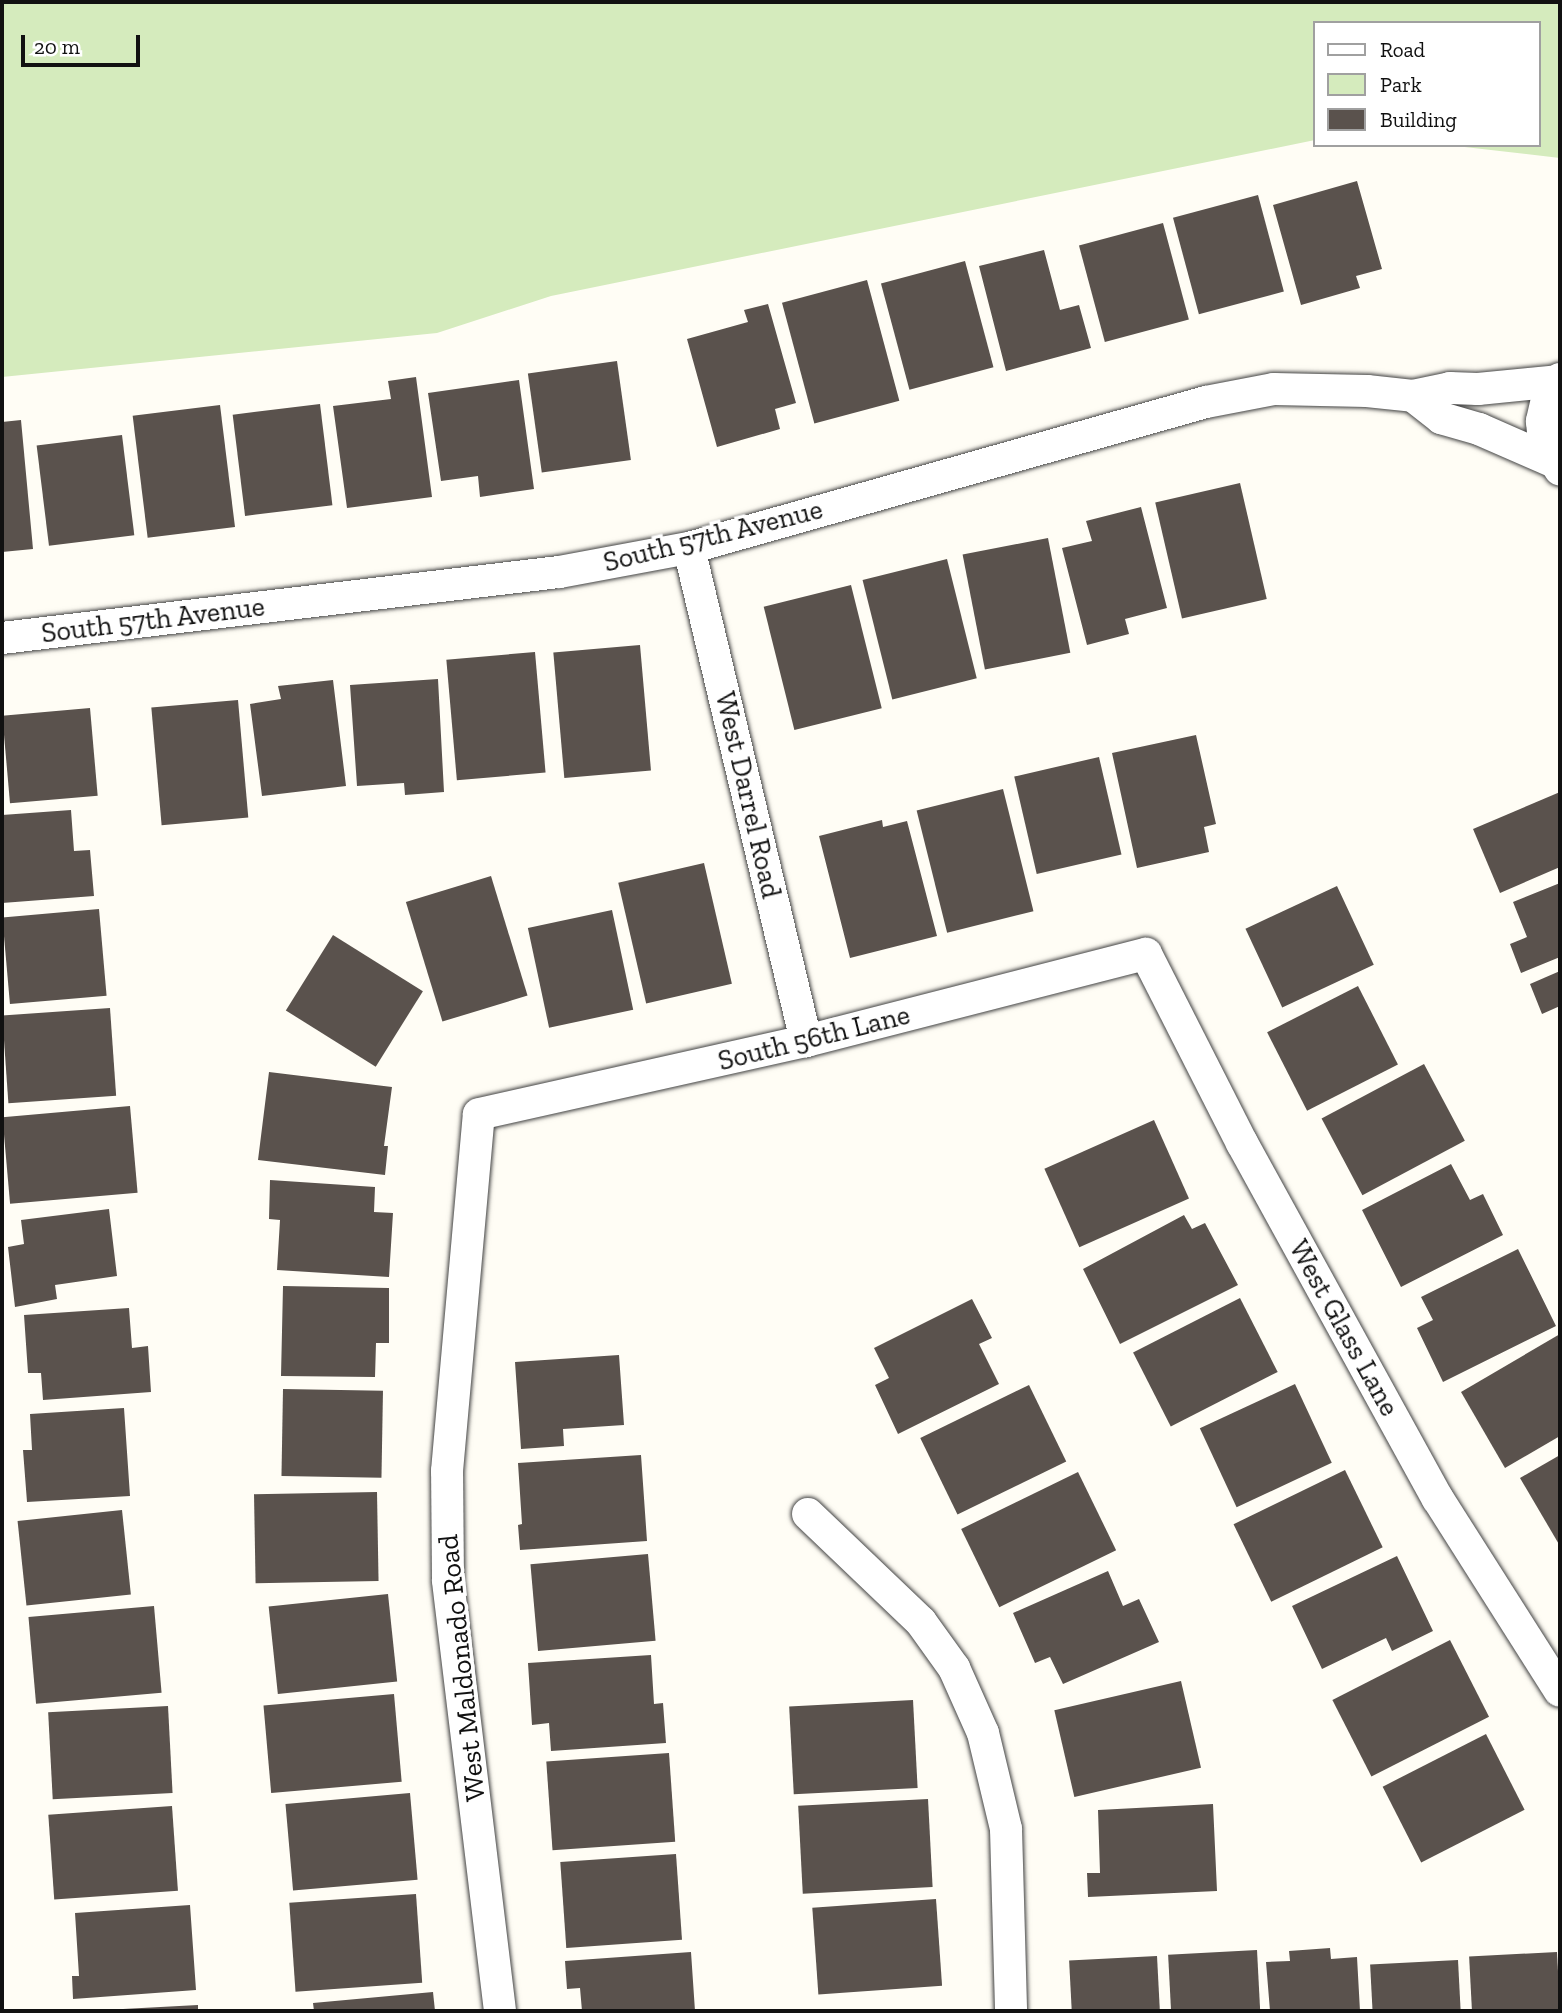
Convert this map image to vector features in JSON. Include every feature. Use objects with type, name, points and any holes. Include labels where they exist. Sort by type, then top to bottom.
[{"type":"street","name":"South 57th Avenue","points":[[2,638],[559,572],[689,548],[1206,402],[1274,390],[1413,396],[1450,388],[1478,389],[1559,380]]},
{"type":"street","name":"South 57th Avenue","points":[[1557,466],[1544,443],[1542,421],[1547,399],[1559,380]]},
{"type":"street","name":"South 57th Avenue","points":[[1413,396],[1441,418],[1479,429],[1557,466]]},
{"type":"street","name":"West Darrel Road","points":[[689,548],[806,1041]]},
{"type":"street","name":"South 56th Lane","points":[[479,1114],[806,1041],[1146,954]]},
{"type":"street","name":"West Glass Lane","points":[[1146,954],[1242,1143],[1438,1499],[1560,1691]]},
{"type":"street","name":"West Maldonado Road","points":[[479,1114],[447,1471],[448,1580],[500,2011]]},
{"type":"street","points":[[808,1514],[922,1622],[954,1668],[983,1733],[1006,1829],[1011,2011]]},
{"type":"green space","points":[[2,2],[1560,2],[1560,158],[1464,147],[1541,147],[1541,21],[1314,21],[1314,140],[551,296],[437,333],[2,377]]},
{"type":"building","points":[[1357,181],[1382,269],[1356,276],[1360,288],[1301,305],[1273,205]]},
{"type":"building","points":[[1258,195],[1284,292],[1199,314],[1173,218]]},
{"type":"building","points":[[1163,223],[1189,320],[1105,342],[1079,246]]},
{"type":"building","points":[[1044,250],[1060,310],[1079,305],[1091,348],[1006,371],[979,266]]},
{"type":"building","points":[[965,261],[993,367],[909,390],[881,284]]},
{"type":"building","points":[[867,280],[899,401],[814,424],[782,303]]},
{"type":"building","points":[[768,304],[796,403],[775,409],[780,429],[717,447],[687,339],[748,322],[744,310]]},
{"type":"building","points":[[617,361],[631,460],[542,473],[528,374]]},
{"type":"building","points":[[416,377],[432,497],[347,508],[333,406],[391,399],[388,381]]},
{"type":"building","points":[[519,380],[534,489],[480,497],[478,476],[441,481],[428,393]]},
{"type":"building","points":[[320,404],[332,505],[245,516],[233,415]]},
{"type":"building","points":[[220,405],[235,527],[148,538],[133,416]]},
{"type":"building","points":[[21,420],[33,549],[2,552],[2,422]]},
{"type":"building","points":[[122,435],[134,535],[49,546],[37,445]]},
{"type":"building","points":[[1240,483],[1267,599],[1182,619],[1155,503]]},
{"type":"building","points":[[1141,507],[1167,608],[1125,619],[1129,634],[1087,645],[1062,548],[1092,541],[1086,521]]},
{"type":"building","points":[[1048,538],[1070,653],[985,669],[963,555]]},
{"type":"building","points":[[947,559],[977,678],[892,699],[863,580]]},
{"type":"building","points":[[851,585],[882,708],[794,730],[764,607]]},
{"type":"building","points":[[640,645],[651,771],[564,778],[553,653]]},
{"type":"building","points":[[535,652],[546,773],[457,780],[446,660]]},
{"type":"building","points":[[438,679],[444,792],[405,795],[404,783],[357,786],[350,685]]},
{"type":"building","points":[[333,680],[346,786],[262,796],[250,704],[281,699],[278,686]]},
{"type":"building","points":[[238,700],[248,818],[162,825],[151,708]]},
{"type":"building","points":[[90,708],[98,796],[10,803],[2,716]]},
{"type":"building","points":[[1196,735],[1216,824],[1204,827],[1209,852],[1137,868],[1112,753]]},
{"type":"building","points":[[1099,757],[1121,854],[1037,874],[1014,777]]},
{"type":"building","points":[[1003,789],[1033,911],[947,933],[917,811]]},
{"type":"building","points":[[1560,792],[1560,867],[1500,893],[1473,829]]},
{"type":"building","points":[[71,810],[74,851],[90,850],[94,896],[2,903],[2,815]]},
{"type":"building","points":[[882,820],[883,827],[907,821],[937,936],[850,958],[819,836]]},
{"type":"building","points":[[704,863],[732,984],[646,1004],[618,883]]},
{"type":"building","points":[[491,876],[528,996],[442,1022],[406,902]]},
{"type":"building","points":[[1560,883],[1560,957],[1521,973],[1510,944],[1527,937],[1513,902]]},
{"type":"building","points":[[1337,886],[1374,965],[1282,1008],[1245,929]]},
{"type":"building","points":[[99,909],[107,996],[10,1004],[2,917]]},
{"type":"building","points":[[612,910],[633,1010],[549,1028],[528,928]]},
{"type":"building","points":[[333,935],[423,991],[376,1067],[286,1010]]},
{"type":"building","points":[[1560,971],[1560,1006],[1542,1014],[1530,984]]},
{"type":"building","points":[[1358,986],[1398,1064],[1307,1111],[1267,1032]]},
{"type":"building","points":[[110,1008],[116,1096],[8,1103],[2,1016]]},
{"type":"building","points":[[1424,1064],[1465,1141],[1362,1195],[1322,1118]]},
{"type":"building","points":[[269,1072],[392,1087],[384,1146],[388,1146],[385,1175],[258,1160]]},
{"type":"building","points":[[130,1106],[138,1193],[10,1204],[2,1117]]},
{"type":"building","points":[[1154,1120],[1189,1199],[1079,1247],[1044,1169]]},
{"type":"building","points":[[1451,1164],[1470,1200],[1483,1194],[1503,1235],[1401,1287],[1362,1210]]},
{"type":"building","points":[[270,1180],[375,1187],[374,1212],[393,1213],[389,1277],[277,1270],[280,1220],[269,1219]]},
{"type":"building","points":[[109,1209],[117,1276],[55,1285],[57,1299],[15,1307],[8,1247],[24,1244],[21,1220]]},
{"type":"building","points":[[1184,1215],[1192,1229],[1205,1223],[1238,1285],[1120,1344],[1083,1269]]},
{"type":"building","points":[[1518,1249],[1556,1326],[1443,1382],[1417,1328],[1433,1320],[1421,1297]]},
{"type":"building","points":[[283,1286],[389,1288],[389,1343],[376,1343],[375,1377],[281,1376]]},
{"type":"building","points":[[1240,1298],[1278,1372],[1171,1426],[1133,1352]]},
{"type":"building","points":[[972,1299],[992,1338],[979,1344],[999,1384],[898,1434],[875,1385],[889,1378],[874,1348]]},
{"type":"building","points":[[129,1308],[132,1348],[148,1346],[151,1392],[43,1400],[41,1373],[28,1373],[24,1315]]},
{"type":"building","points":[[1560,1334],[1560,1436],[1505,1468],[1461,1392]]},
{"type":"building","points":[[619,1355],[624,1425],[563,1429],[564,1446],[521,1449],[515,1362]]},
{"type":"building","points":[[1295,1384],[1332,1463],[1237,1507],[1200,1428]]},
{"type":"building","points":[[1029,1385],[1066,1461],[958,1514],[920,1438]]},
{"type":"building","points":[[283,1389],[383,1391],[381,1478],[281,1476]]},
{"type":"building","points":[[124,1408],[130,1496],[27,1502],[23,1450],[32,1450],[30,1414]]},
{"type":"building","points":[[641,1455],[647,1541],[520,1550],[518,1525],[522,1524],[518,1463]]},
{"type":"building","points":[[1560,1455],[1560,1546],[1520,1478]]},
{"type":"building","points":[[1345,1470],[1383,1547],[1271,1602],[1234,1524]]},
{"type":"building","points":[[1078,1472],[1116,1550],[999,1607],[961,1529]]},
{"type":"building","points":[[377,1492],[379,1581],[256,1583],[254,1494]]},
{"type":"building","points":[[122,1510],[131,1595],[26,1606],[18,1521]]},
{"type":"building","points":[[648,1554],[656,1641],[538,1651],[530,1564]]},
{"type":"building","points":[[1397,1556],[1433,1631],[1392,1651],[1386,1638],[1322,1669],[1292,1606]]},
{"type":"building","points":[[1108,1571],[1123,1606],[1139,1599],[1159,1642],[1063,1684],[1050,1657],[1035,1663],[1013,1613]]},
{"type":"building","points":[[388,1594],[397,1682],[278,1694],[269,1607]]},
{"type":"building","points":[[154,1606],[162,1693],[36,1704],[28,1617]]},
{"type":"building","points":[[1450,1640],[1489,1717],[1371,1777],[1332,1700]]},
{"type":"building","points":[[651,1655],[654,1704],[663,1703],[666,1743],[551,1751],[549,1723],[532,1725],[528,1663]]},
{"type":"building","points":[[1181,1681],[1201,1768],[1074,1797],[1054,1710]]},
{"type":"building","points":[[394,1694],[402,1782],[271,1793],[263,1705]]},
{"type":"building","points":[[913,1700],[918,1788],[794,1794],[789,1706]]},
{"type":"building","points":[[168,1706],[173,1793],[53,1799],[48,1712]]},
{"type":"building","points":[[1486,1734],[1525,1810],[1421,1862],[1383,1787]]},
{"type":"building","points":[[669,1753],[675,1842],[553,1850],[546,1762]]},
{"type":"building","points":[[410,1793],[418,1880],[293,1891],[285,1804]]},
{"type":"building","points":[[928,1799],[933,1887],[803,1894],[798,1806]]},
{"type":"building","points":[[1213,1804],[1217,1891],[1088,1897],[1087,1873],[1100,1873],[1098,1810]]},
{"type":"building","points":[[172,1806],[178,1891],[54,1899],[48,1815]]},
{"type":"building","points":[[676,1854],[682,1940],[566,1948],[560,1862]]},
{"type":"building","points":[[416,1894],[422,1983],[296,1992],[289,1903]]},
{"type":"building","points":[[936,1899],[942,1986],[818,1994],[812,1908]]},
{"type":"building","points":[[190,1905],[196,1990],[73,1999],[72,1976],[79,1976],[75,1913]]},
{"type":"building","points":[[1330,1948],[1331,1959],[1357,1957],[1360,2011],[1270,2011],[1266,1962],[1290,1961],[1289,1951]]},
{"type":"building","points":[[1257,1950],[1260,2011],[1171,2011],[1168,1955]]},
{"type":"building","points":[[691,1952],[695,2011],[582,2011],[580,1988],[567,1989],[565,1961]]},
{"type":"building","points":[[1557,1952],[1560,2011],[1472,2011],[1469,1957]]},
{"type":"building","points":[[1157,1956],[1160,2011],[1072,2011],[1069,1961]]},
{"type":"building","points":[[1458,1960],[1461,2011],[1373,2011],[1370,1965]]},
{"type":"building","points":[[433,1992],[435,2011],[314,2011],[313,2003]]},
{"type":"building","points":[[198,2005],[198,2011],[123,2011],[123,2009]]}]
